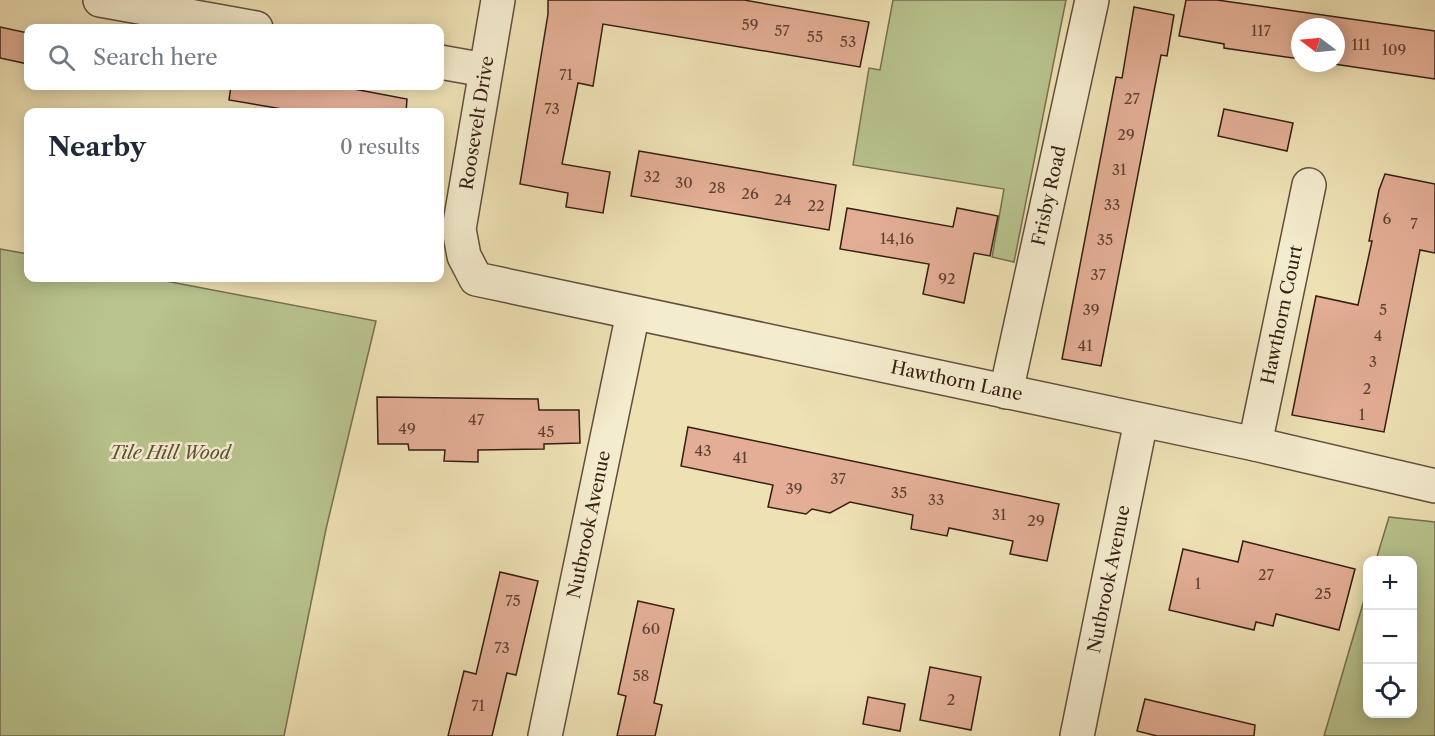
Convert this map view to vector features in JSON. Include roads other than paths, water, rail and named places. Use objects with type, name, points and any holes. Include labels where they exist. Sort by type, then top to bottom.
[{"type":"street","points":[[100,0],[234,24]]},
{"type":"street","name":"Roosevelt Drive","points":[[476,279],[464,256],[459,229],[498,0]]},
{"type":"street","name":"Frisby Road","points":[[1006,392],[1092,0]]},
{"type":"street","points":[[444,63],[485,70]]},
{"type":"street","name":"Hawthorn Court","points":[[1255,444],[1309,185]]},
{"type":"street","name":"Hawthorn Lane","points":[[476,279],[490,284],[1255,444],[1435,486]]},
{"type":"street","name":"Nutbrook Avenue","points":[[545,736],[633,313]]},
{"type":"street","name":"Nutbrook Avenue","points":[[1077,736],[1141,421]]},
{"type":"park label","name":"Tile Hill Wood","points":[[170,453]]}]
